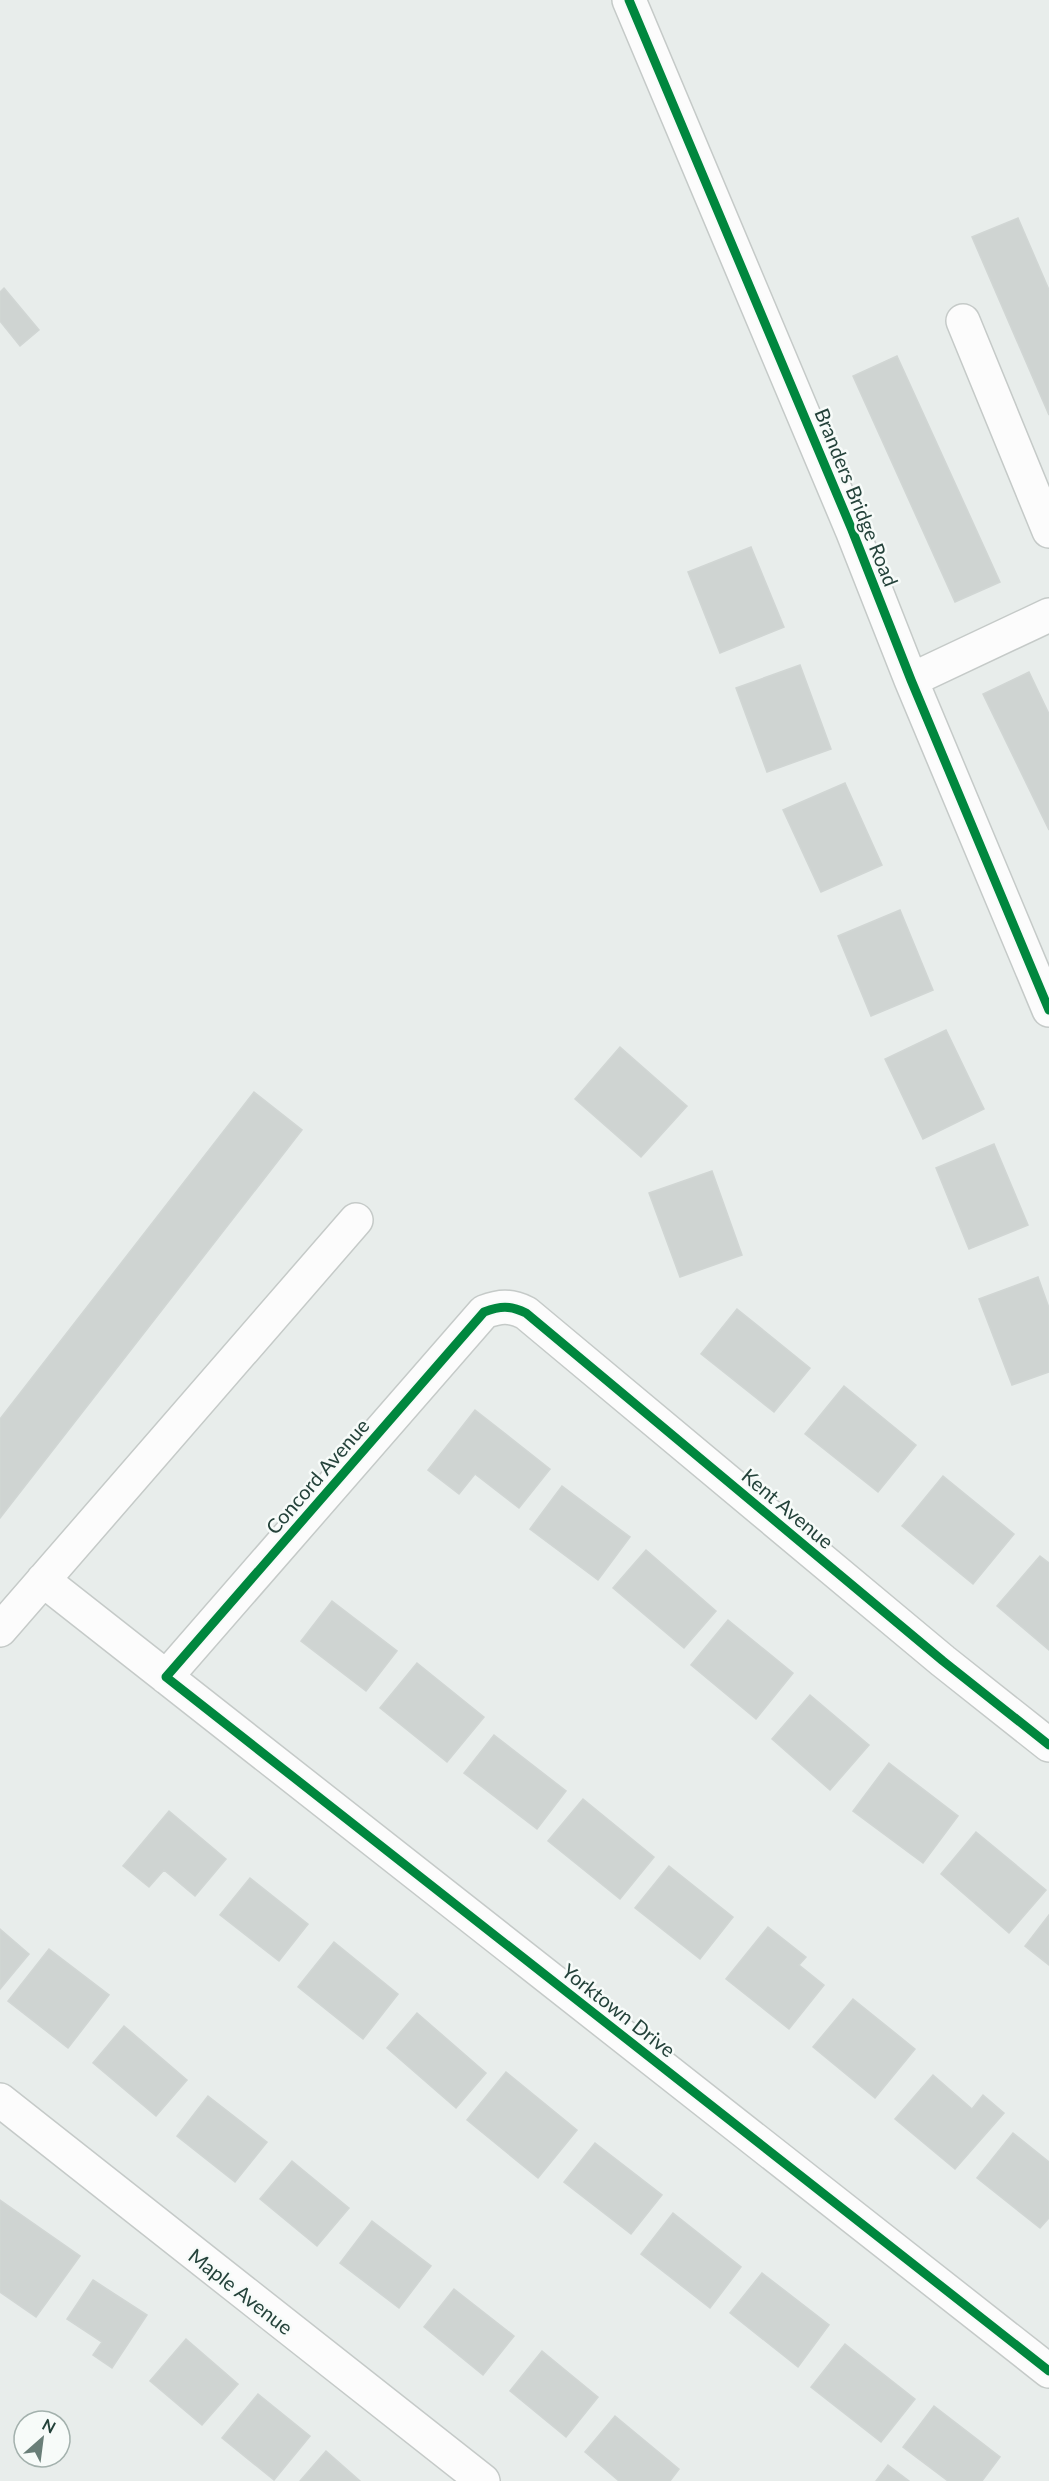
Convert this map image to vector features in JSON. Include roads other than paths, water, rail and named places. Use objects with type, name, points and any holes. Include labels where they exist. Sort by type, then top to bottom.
[{"type":"street","name":"Branders Bridge Road","points":[[629,0],[852,530],[911,680],[1049,1010]]},
{"type":"street","points":[[963,321],[1049,531]]},
{"type":"street","points":[[911,680],[1049,615]]},
{"type":"street","points":[[0,1630],[356,1220]]},
{"type":"street","name":"Concord Avenue","points":[[166,1677],[484,1312],[501,1306]]},
{"type":"street","name":"Kent Avenue","points":[[501,1306],[516,1308],[526,1313],[933,1653],[1049,1745]]},
{"type":"street","name":"Yorktown Drive","points":[[44,1580],[1049,2371]]},
{"type":"street","name":"Maple Avenue","points":[[1,2104],[483,2481]]}]
